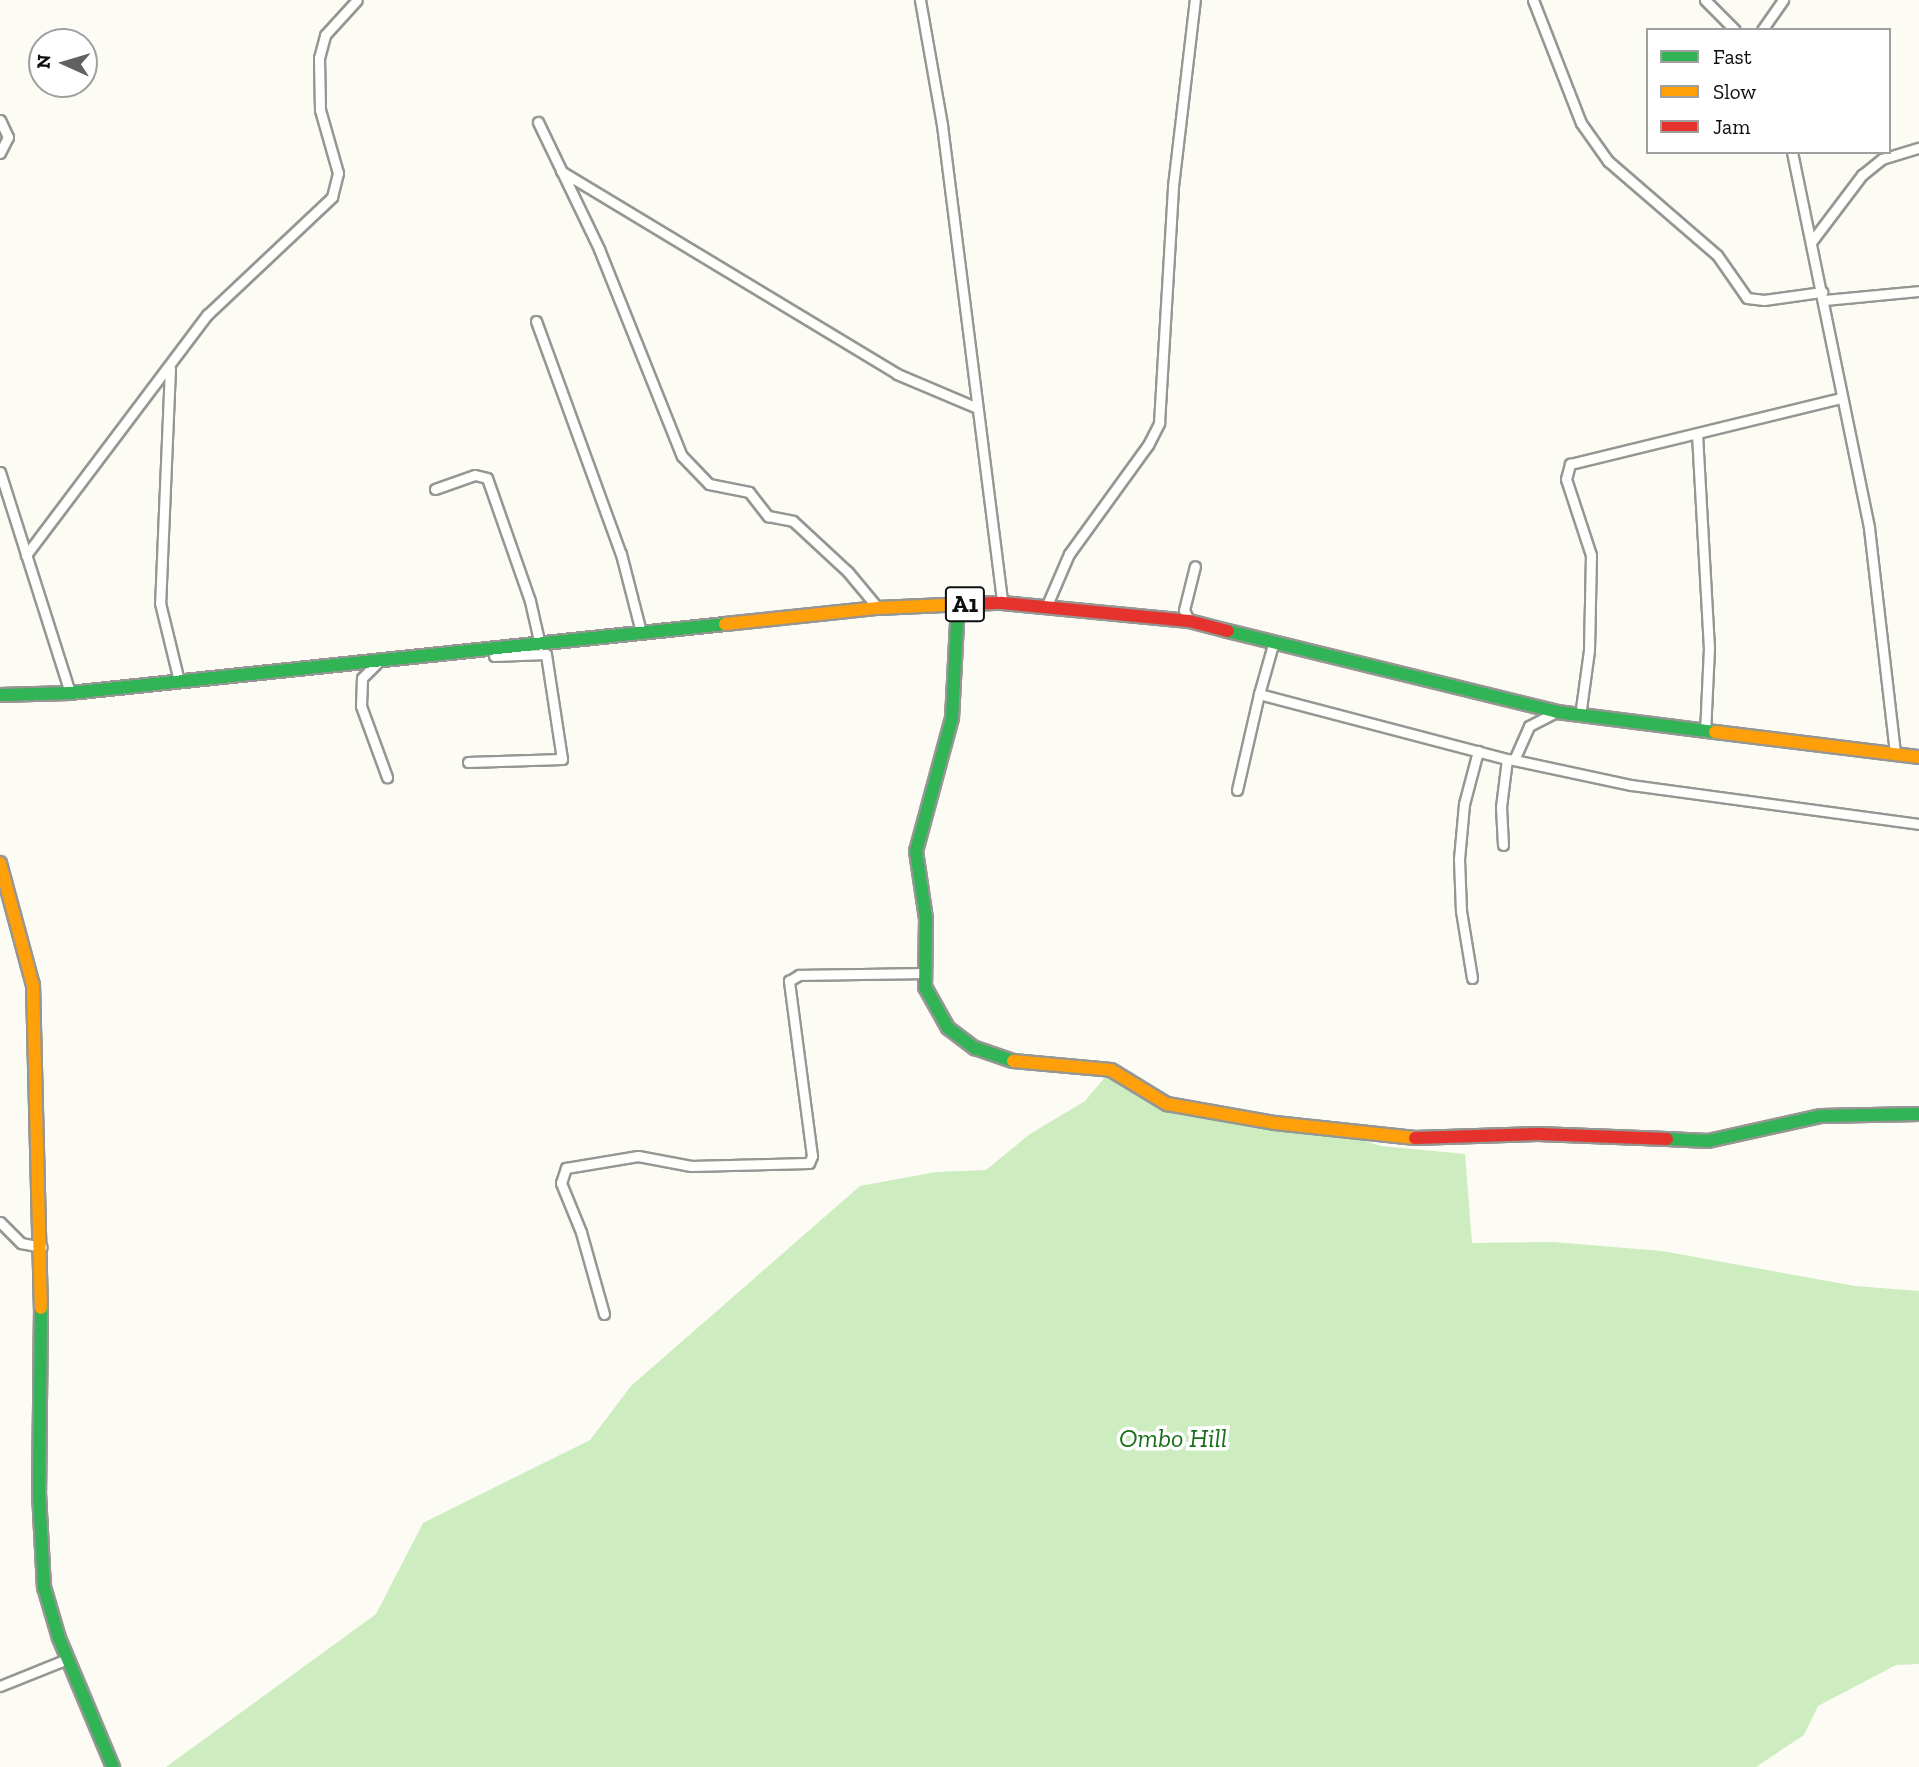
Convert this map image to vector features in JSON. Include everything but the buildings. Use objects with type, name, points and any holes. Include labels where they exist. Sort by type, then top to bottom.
[{"type":"main road","name":"A1","points":[[0,695],[70,693],[878,608],[1002,603],[1189,621],[1275,641],[1413,680],[1580,716],[1919,757]]},
{"type":"main road","points":[[958,604],[952,718],[917,841],[926,919],[923,973],[930,999],[948,1028],[991,1056],[1097,1067],[1119,1074],[1159,1102],[1275,1123],[1424,1139],[1530,1134],[1708,1141],[1821,1116],[1919,1114]]},
{"type":"main road","points":[[0,863],[34,996],[42,1247],[42,1562],[47,1601],[67,1659],[113,1767]]},
{"type":"street","points":[[26,555],[215,305],[300,231],[332,197],[338,173],[320,110],[319,58],[325,34],[356,0]]},
{"type":"street","points":[[920,0],[942,125],[975,407],[1002,603]]},
{"type":"street","points":[[1047,606],[1069,554],[1148,446],[1159,423],[1173,186],[1195,0]]},
{"type":"street","points":[[1533,0],[1581,123],[1608,161],[1717,255],[1746,298],[1764,300],[1919,291]]},
{"type":"street","points":[[1705,0],[1733,28]]},
{"type":"street","points":[[1763,28],[1783,0]]},
{"type":"street","points":[[0,120],[8,138],[0,153]]},
{"type":"street","points":[[538,122],[599,249],[682,456],[709,484],[749,492],[768,516],[796,523],[878,608]]},
{"type":"street","points":[[1812,241],[1862,175],[1882,159],[1919,148]]},
{"type":"street","points":[[1792,154],[1869,528],[1895,754]]},
{"type":"street","points":[[561,171],[897,374],[975,407]]},
{"type":"street","points":[[536,321],[621,554],[640,632]]},
{"type":"street","points":[[170,368],[160,603],[178,681]]},
{"type":"street","points":[[1580,716],[1589,650],[1591,555],[1566,470],[1577,460],[1842,398]]},
{"type":"street","points":[[1697,434],[1709,648],[1704,732]]},
{"type":"street","points":[[0,472],[70,693]]},
{"type":"street","points":[[435,489],[475,475],[487,478],[530,601],[540,645]]},
{"type":"street","points":[[1189,621],[1184,610],[1195,566]]},
{"type":"street","points":[[1237,790],[1259,694],[1275,641]]},
{"type":"street","points":[[387,777],[361,706],[362,678],[380,659],[546,654],[562,759],[468,762]]},
{"type":"street","points":[[1259,694],[1478,751],[1618,783],[1919,824]]},
{"type":"street","points":[[1503,845],[1501,807],[1511,759],[1526,729],[1557,712]]},
{"type":"street","points":[[1472,978],[1461,911],[1459,859],[1464,804],[1478,751]]},
{"type":"street","points":[[604,1314],[581,1232],[561,1183],[566,1168],[638,1156],[691,1166],[809,1163],[812,1156],[789,981],[799,975],[923,973]]},
{"type":"street","points":[[0,1222],[21,1243],[42,1247]]},
{"type":"street","points":[[0,1686],[67,1659]]},
{"type":"green space","name":"Ombo Hill","points":[[1111,1070],[1146,1094],[1331,1130],[1381,1146],[1465,1154],[1472,1243],[1553,1242],[1662,1251],[1855,1286],[1919,1291],[1919,1664],[1896,1665],[1818,1706],[1804,1735],[1756,1767],[166,1767],[376,1614],[423,1523],[590,1440],[631,1386],[860,1186],[936,1172],[986,1170],[1030,1134],[1085,1101]]},
{"type":"traffic: fast","points":[[958,604],[952,718],[916,851],[926,919],[925,987],[948,1028],[975,1048],[1013,1061]]},
{"type":"traffic: fast","points":[[0,695],[70,693],[725,624]]},
{"type":"traffic: fast","points":[[1228,631],[1557,712],[1715,732]]},
{"type":"traffic: fast","points":[[1667,1139],[1708,1141],[1821,1116],[1919,1114]]},
{"type":"traffic: fast","points":[[41,1308],[39,1493],[44,1587],[59,1638],[113,1767]]},
{"type":"traffic: slow","points":[[725,624],[878,608],[967,604]]},
{"type":"traffic: slow","points":[[1715,732],[1919,757]]},
{"type":"traffic: slow","points":[[0,863],[33,985],[41,1308]]},
{"type":"traffic: slow","points":[[1013,1061],[1111,1070],[1167,1104],[1275,1123],[1415,1138]]},
{"type":"traffic: jam","points":[[967,604],[1002,603],[1189,621],[1228,631]]},
{"type":"traffic: jam","points":[[1415,1138],[1538,1134],[1667,1139]]}]
